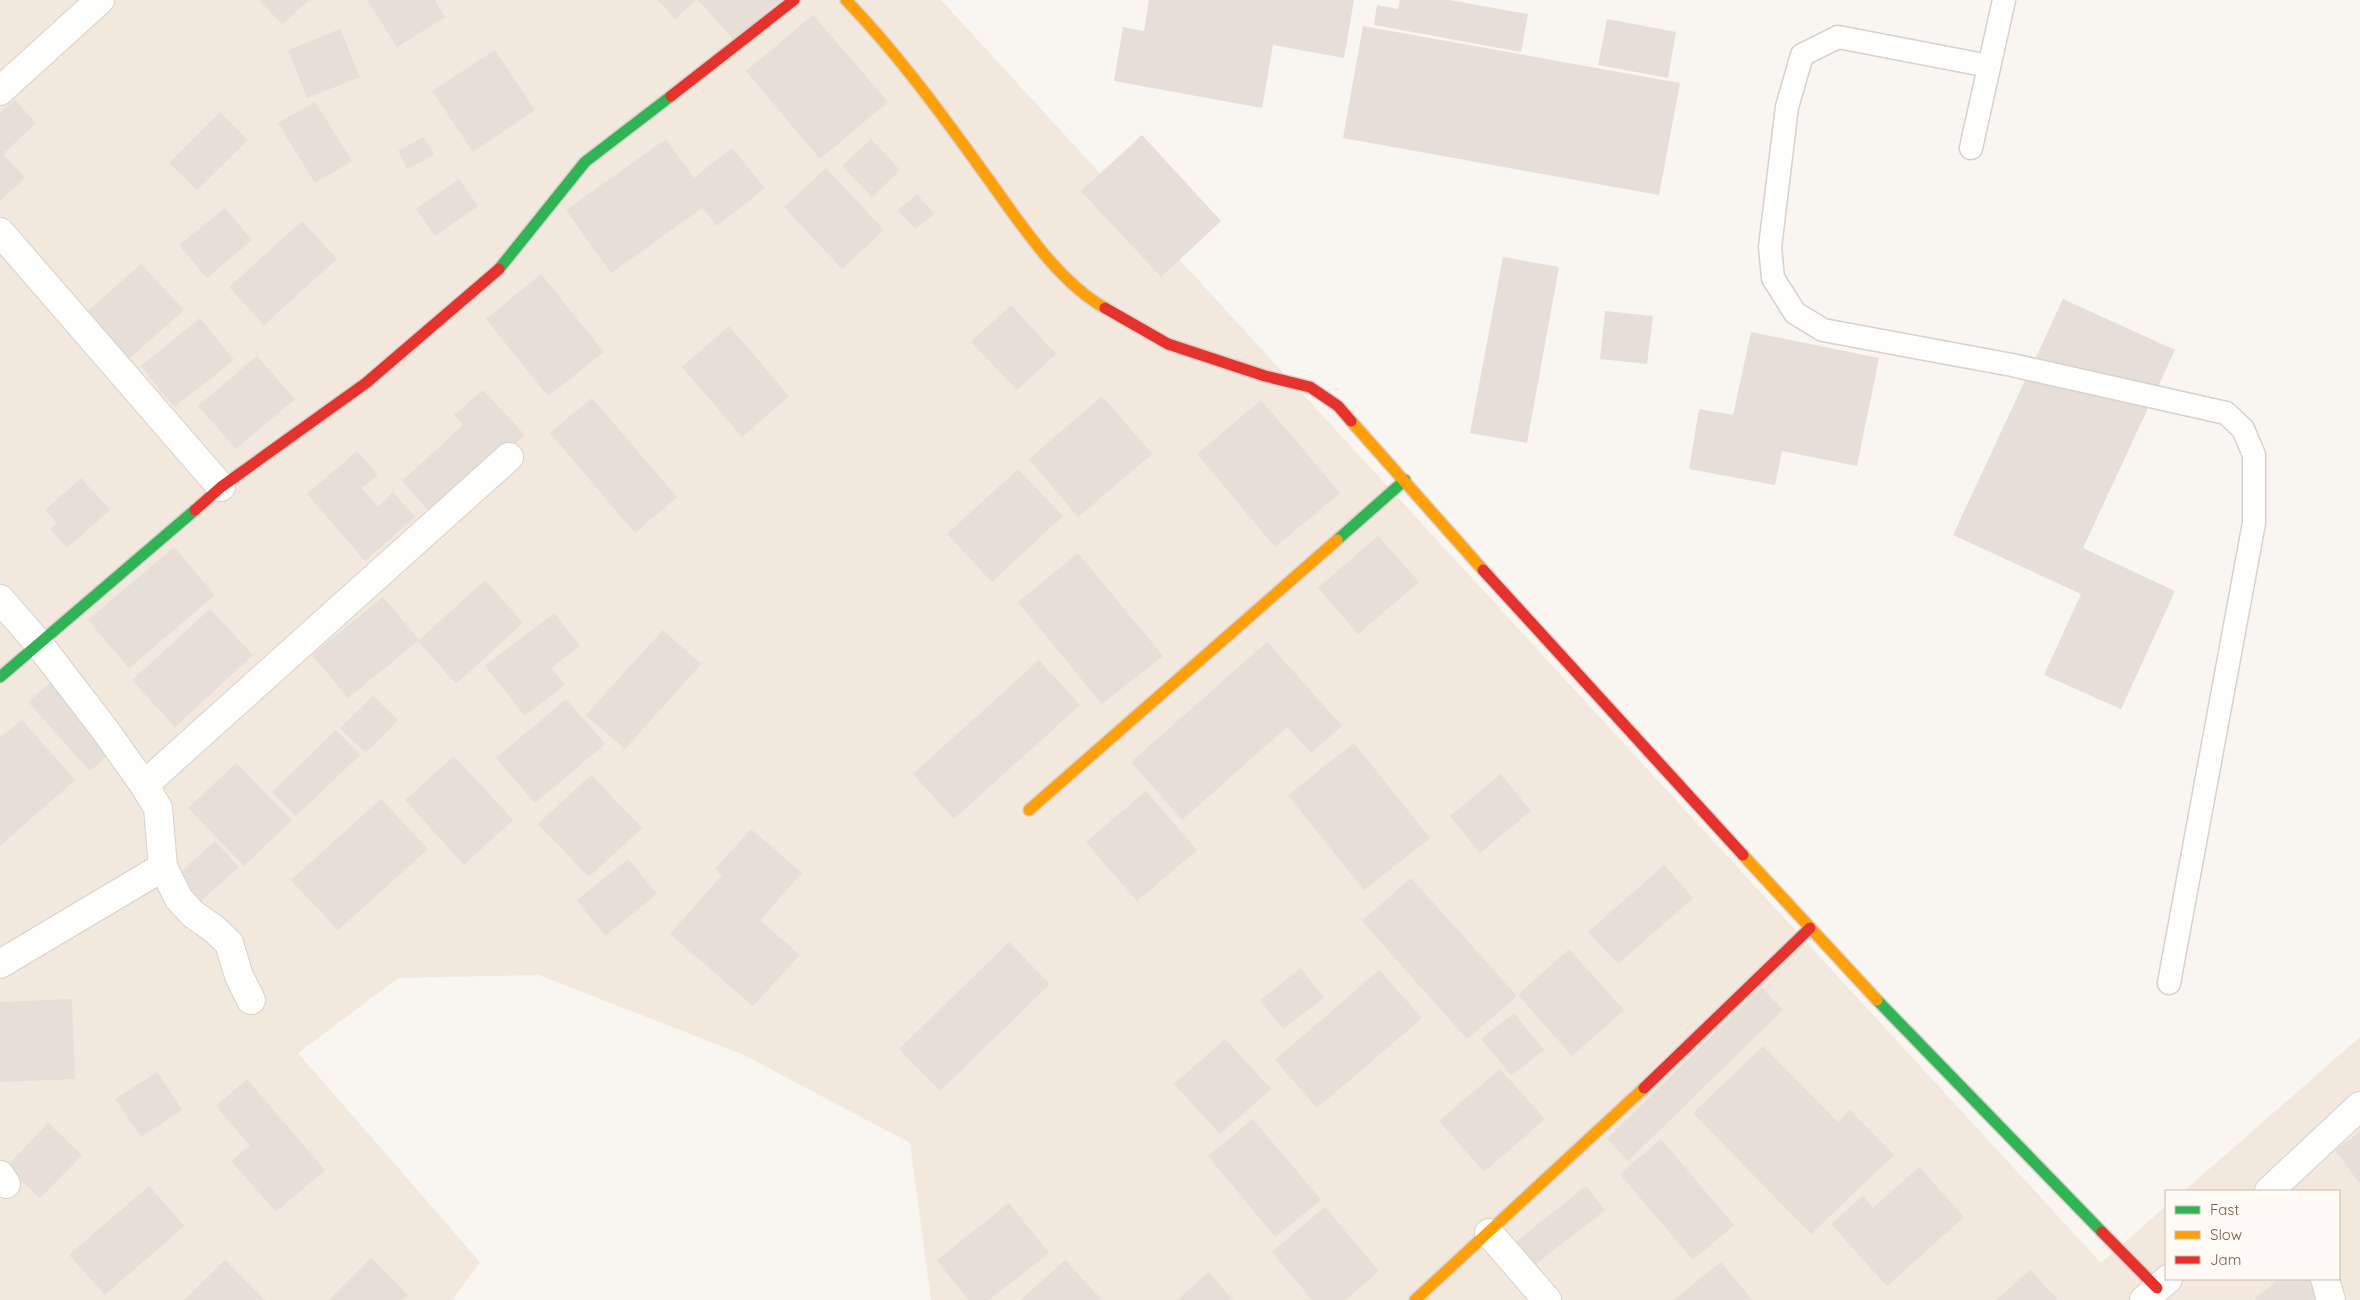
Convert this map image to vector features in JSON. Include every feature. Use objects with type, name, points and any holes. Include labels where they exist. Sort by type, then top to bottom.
[{"type":"street","points":[[0,92],[100,0]]},
{"type":"street","points":[[0,677],[221,487],[374,377],[497,272],[585,162],[794,0]]},
{"type":"street","points":[[846,0],[874,29],[936,107],[1041,251],[1090,300],[1168,344],[1265,376],[1310,387],[1338,406],[1527,620],[1810,928],[1904,1029],[2156,1289]]},
{"type":"street","points":[[0,232],[221,487]]},
{"type":"street","points":[[144,785],[509,457]]},
{"type":"street","points":[[1029,810],[1405,480]]},
{"type":"street","points":[[0,599],[39,644],[105,730],[144,785],[158,808],[163,867],[179,899],[188,909],[229,943],[240,976],[251,1000]]},
{"type":"street","points":[[0,964],[163,867]]},
{"type":"street","points":[[1414,1300],[1490,1233],[1680,1055],[1810,928]]},
{"type":"street","points":[[2272,1190],[2297,1181],[2360,1106]]},
{"type":"street","points":[[1490,1233],[1547,1300]]},
{"type":"street","points":[[2325,1280],[2331,1300]]},
{"type":"lane","points":[[1971,148],[2004,0]]},
{"type":"lane","points":[[1989,66],[1838,37],[1802,55],[1787,107],[1770,247],[1773,278],[1796,313],[1823,330],[2012,365],[2226,413],[2243,429],[2254,455],[2254,523],[2169,983]]},
{"type":"shaded area","points":[[0,0],[941,0],[2101,1263],[2165,1207],[2165,1280],[2340,1280],[2340,1190],[2185,1190],[2360,1037],[2360,1300],[931,1300],[910,1143],[744,1055],[539,975],[398,978],[298,1053],[480,1262],[452,1300],[0,1300]]},
{"type":"building","points":[[259,0],[309,0],[282,24]]},
{"type":"building","points":[[367,0],[435,0],[445,17],[397,47]]},
{"type":"building","points":[[658,0],[696,0],[675,19]]},
{"type":"building","points":[[698,0],[780,0],[734,40]]},
{"type":"building","points":[[1149,0],[1354,0],[1344,58],[1273,45],[1262,108],[1114,81],[1123,27],[1144,31]]},
{"type":"building","points":[[1400,0],[1449,0],[1528,14],[1521,52],[1374,25],[1377,5],[1398,9]]},
{"type":"building","points":[[813,15],[888,102],[820,159],[746,71]]},
{"type":"building","points":[[1607,19],[1676,32],[1668,78],[1598,65]]},
{"type":"building","points":[[1363,26],[1680,83],[1659,195],[1343,138]]},
{"type":"building","points":[[340,29],[360,77],[307,98],[288,50]]},
{"type":"building","points":[[495,50],[535,110],[473,152],[432,91]]},
{"type":"building","points":[[15,100],[36,123],[3,154],[25,178],[0,201],[0,113]]},
{"type":"building","points":[[315,102],[352,161],[315,183],[278,123]]},
{"type":"building","points":[[220,112],[248,140],[197,190],[169,163]]},
{"type":"building","points":[[1142,135],[1221,221],[1161,277],[1081,191]]},
{"type":"building","points":[[424,137],[434,155],[407,169],[398,151]]},
{"type":"building","points":[[666,139],[694,178],[732,148],[765,188],[717,226],[702,208],[611,273],[566,210]]},
{"type":"building","points":[[871,139],[900,170],[872,197],[842,166]]},
{"type":"building","points":[[826,168],[884,230],[842,269],[784,207]]},
{"type":"building","points":[[459,179],[478,206],[435,236],[416,209]]},
{"type":"building","points":[[917,194],[934,214],[915,229],[898,210]]},
{"type":"building","points":[[225,208],[252,240],[207,278],[179,245]]},
{"type":"building","points":[[302,221],[337,259],[264,325],[229,287]]},
{"type":"building","points":[[1503,257],[1559,267],[1527,443],[1470,433]]},
{"type":"building","points":[[141,264],[184,310],[129,359],[87,312]]},
{"type":"building","points":[[541,274],[604,352],[548,396],[486,319]]},
{"type":"building","points":[[2063,299],[2175,350],[2083,548],[2175,591],[2121,709],[2044,675],[2081,594],[1953,535]]},
{"type":"building","points":[[1011,305],[1056,354],[1017,390],[971,342]]},
{"type":"building","points":[[1605,311],[1653,316],[1647,364],[1600,359]]},
{"type":"building","points":[[200,318],[234,360],[174,407],[141,366]]},
{"type":"building","points":[[729,326],[789,396],[742,437],[682,367]]},
{"type":"building","points":[[1751,332],[1879,358],[1857,466],[1782,451],[1775,485],[1689,469],[1699,409],[1733,415]]},
{"type":"building","points":[[257,356],[295,399],[236,449],[198,406]]},
{"type":"building","points":[[483,390],[525,435],[433,516],[402,481],[463,425],[454,415]]},
{"type":"building","points":[[1102,396],[1152,454],[1078,517],[1029,459]]},
{"type":"building","points":[[592,398],[677,497],[635,533],[550,433]]},
{"type":"building","points":[[1261,400],[1340,493],[1275,547],[1197,454]]},
{"type":"building","points":[[357,451],[378,475],[362,488],[378,507],[393,492],[415,517],[365,561],[307,494]]},
{"type":"building","points":[[1018,469],[1063,516],[992,582],[947,534]]},
{"type":"building","points":[[81,478],[110,510],[67,548],[50,529],[57,523],[45,510]]},
{"type":"building","points":[[1378,536],[1419,582],[1358,634],[1318,588]]},
{"type":"building","points":[[174,547],[215,595],[129,668],[88,620]]},
{"type":"building","points":[[1078,553],[1163,656],[1102,704],[1018,602]]},
{"type":"building","points":[[485,580],[523,623],[456,684],[418,641],[348,698],[312,655],[383,597],[419,640]]},
{"type":"building","points":[[210,609],[253,655],[175,727],[132,680]]},
{"type":"building","points":[[554,613],[580,646],[551,668],[565,685],[525,716],[485,666]]},
{"type":"building","points":[[663,630],[701,664],[625,749],[586,715]]},
{"type":"building","points":[[1267,642],[1342,726],[1311,753],[1287,727],[1182,820],[1131,762]]},
{"type":"building","points":[[1039,660],[1080,705],[954,819],[913,774]]},
{"type":"building","points":[[51,682],[113,751],[90,771],[28,702]]},
{"type":"building","points":[[373,696],[398,720],[366,753],[340,728]]},
{"type":"building","points":[[566,699],[605,744],[535,803],[496,758]]},
{"type":"building","points":[[22,720],[75,780],[0,846],[0,738]]},
{"type":"building","points":[[336,730],[360,755],[296,816],[272,792]]},
{"type":"building","points":[[1354,743],[1430,838],[1364,890],[1288,795]]},
{"type":"building","points":[[454,756],[513,820],[464,865],[405,800]]},
{"type":"building","points":[[236,763],[292,820],[244,866],[188,808]]},
{"type":"building","points":[[1501,774],[1531,811],[1480,853],[1450,816]]},
{"type":"building","points":[[591,775],[642,828],[589,877],[538,824]]},
{"type":"building","points":[[1146,791],[1197,850],[1137,901],[1086,842]]},
{"type":"building","points":[[381,799],[428,849],[338,930],[291,880]]},
{"type":"building","points":[[751,829],[802,873],[760,920],[800,955],[753,1006],[670,934],[722,875],[715,869]]},
{"type":"building","points":[[215,841],[239,867],[197,904],[174,878]]},
{"type":"building","points":[[628,859],[657,894],[605,936],[577,900]]},
{"type":"building","points":[[1664,865],[1693,898],[1618,964],[1588,932]]},
{"type":"building","points":[[1411,878],[1517,996],[1467,1039],[1362,921]]},
{"type":"building","points":[[1009,942],[1050,984],[940,1091],[899,1049]]},
{"type":"building","points":[[1569,949],[1624,1010],[1572,1056],[1518,995]]},
{"type":"building","points":[[1301,968],[1324,998],[1283,1029],[1260,1000]]},
{"type":"building","points":[[1379,970],[1422,1018],[1317,1108],[1275,1060]]},
{"type":"building","points":[[1761,987],[1783,1010],[1628,1161],[1607,1139]]},
{"type":"building","points":[[72,999],[75,1079],[0,1082],[0,1002]]},
{"type":"building","points":[[1514,1013],[1544,1050],[1511,1075],[1481,1039]]},
{"type":"building","points":[[1225,1039],[1271,1089],[1220,1134],[1174,1084]]},
{"type":"building","points":[[1763,1046],[1838,1122],[1850,1110],[1894,1155],[1811,1234],[1693,1113]]},
{"type":"building","points":[[1500,1069],[1545,1119],[1484,1172],[1439,1121]]},
{"type":"building","points":[[157,1072],[182,1110],[141,1137],[115,1099]]},
{"type":"building","points":[[247,1079],[325,1170],[276,1212],[231,1161],[250,1146],[216,1106]]},
{"type":"building","points":[[1253,1119],[1321,1200],[1275,1237],[1208,1156]]},
{"type":"building","points":[[48,1123],[82,1155],[40,1198],[6,1167]]},
{"type":"building","points":[[2360,1132],[2360,1184],[2335,1150]]},
{"type":"building","points":[[1661,1139],[1734,1225],[1693,1260],[1620,1174]]},
{"type":"building","points":[[1919,1167],[1964,1217],[1887,1286],[1831,1224],[1863,1196],[1873,1208]]},
{"type":"building","points":[[149,1186],[184,1226],[105,1295],[69,1255]]},
{"type":"building","points":[[1586,1186],[1605,1210],[1531,1268],[1512,1245]]},
{"type":"building","points":[[1009,1203],[1049,1253],[989,1300],[968,1300],[937,1260]]},
{"type":"building","points":[[1325,1207],[1379,1271],[1345,1300],[1312,1300],[1272,1252]]},
{"type":"building","points":[[371,1258],[408,1295],[402,1300],[329,1300]]},
{"type":"building","points":[[225,1260],[265,1300],[184,1300]]},
{"type":"building","points":[[1065,1260],[1102,1300],[1021,1300]]},
{"type":"building","points":[[1721,1262],[1752,1300],[1674,1300]]},
{"type":"building","points":[[2030,1270],[2058,1300],[1996,1300]]},
{"type":"building","points":[[1209,1272],[1233,1300],[1177,1300]]},
{"type":"building","points":[[2277,1280],[2315,1280],[2333,1300],[2254,1300]]},
{"type":"traffic: fast","points":[[499,269],[585,162],[671,96]]},
{"type":"traffic: fast","points":[[1337,540],[1405,480]]},
{"type":"traffic: fast","points":[[0,677],[195,510]]},
{"type":"traffic: fast","points":[[1877,1000],[2102,1232]]},
{"type":"traffic: slow","points":[[846,0],[918,84],[1038,247],[1070,282],[1105,308]]},
{"type":"traffic: slow","points":[[1351,421],[1483,570]]},
{"type":"traffic: slow","points":[[1029,810],[1337,540]]},
{"type":"traffic: slow","points":[[1743,855],[1877,1000]]},
{"type":"traffic: slow","points":[[1415,1300],[1644,1088]]},
{"type":"traffic: jam","points":[[671,96],[794,0]]},
{"type":"traffic: jam","points":[[195,510],[221,487],[366,383],[499,269]]},
{"type":"traffic: jam","points":[[1105,308],[1168,344],[1265,376],[1310,387],[1338,406],[1351,421]]},
{"type":"traffic: jam","points":[[1483,570],[1743,855]]},
{"type":"traffic: jam","points":[[1644,1088],[1810,928]]},
{"type":"traffic: jam","points":[[2102,1232],[2157,1288]]}]
